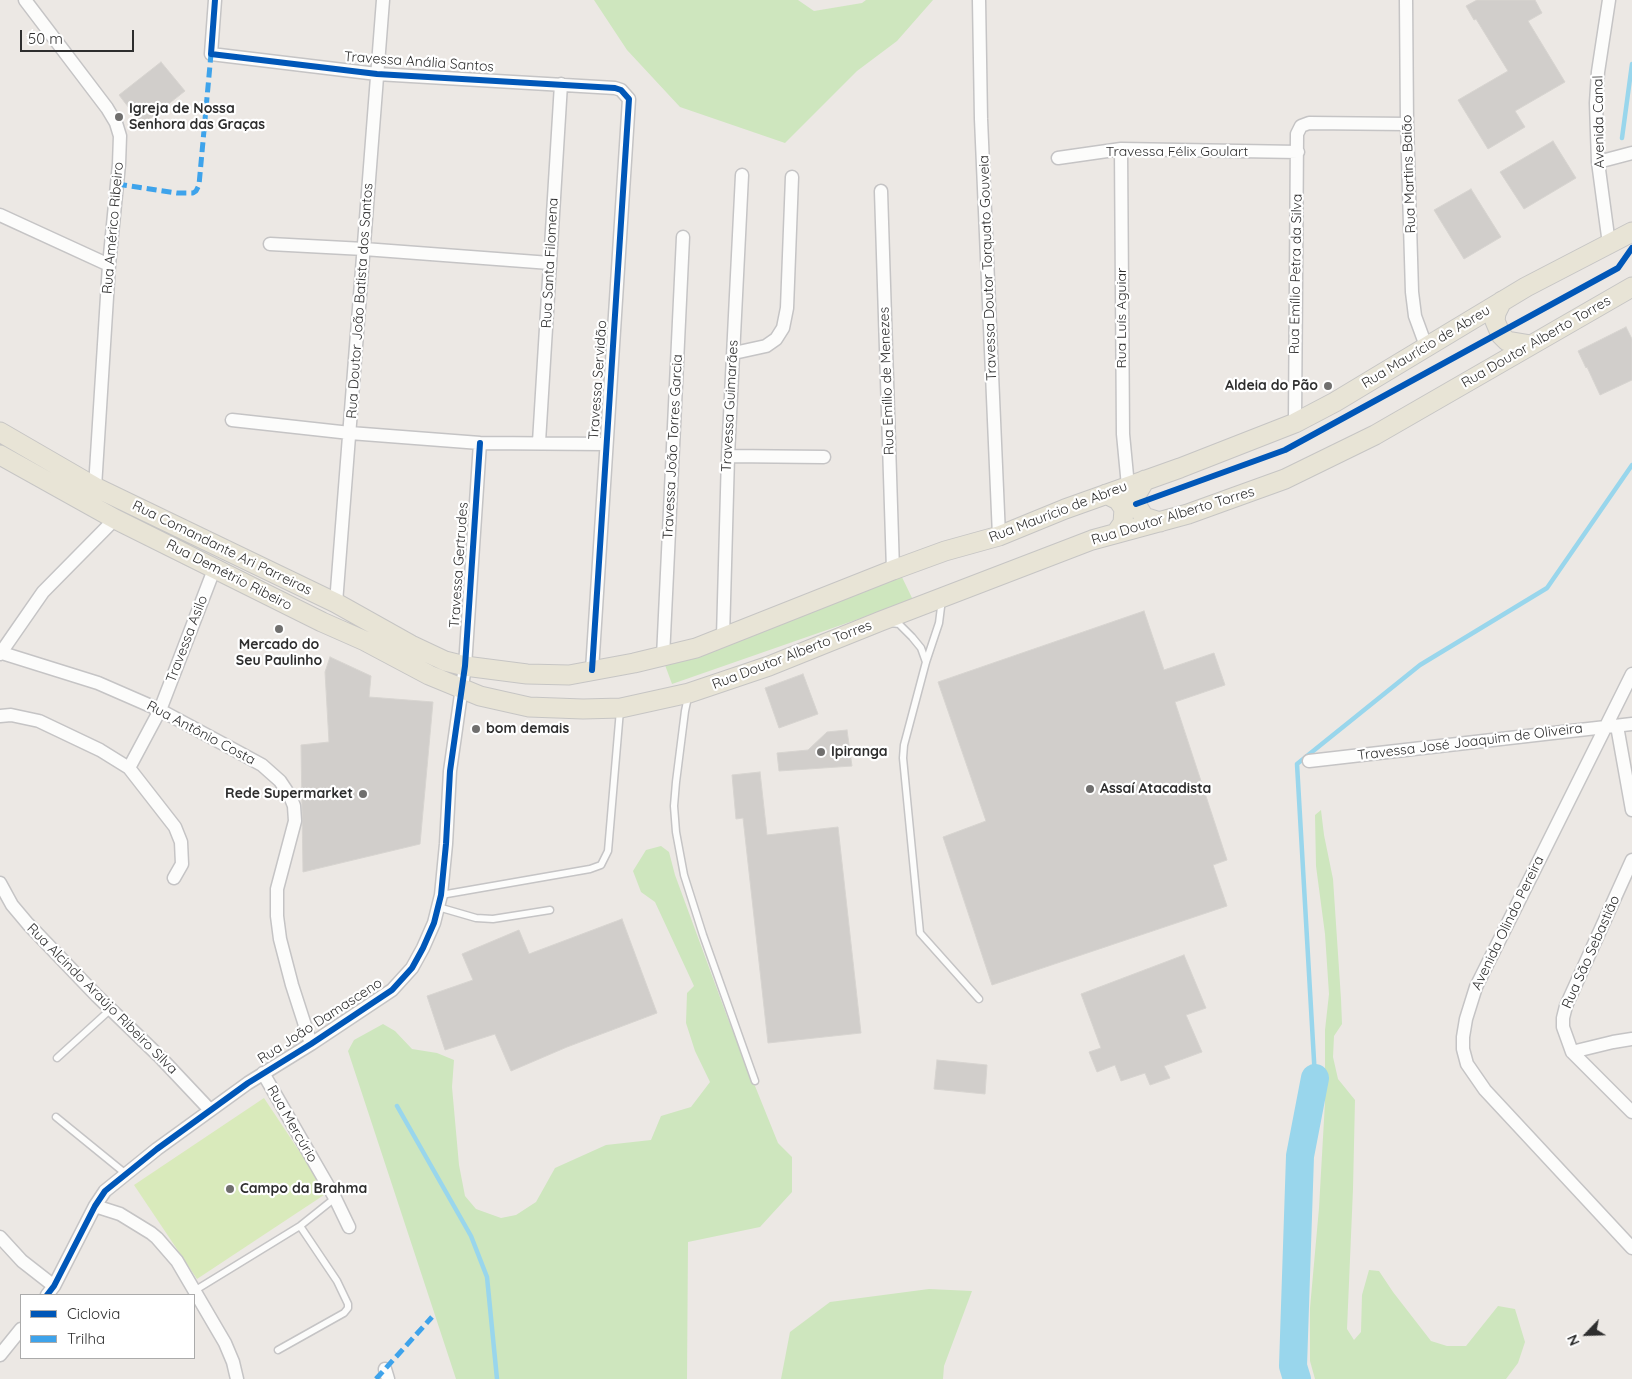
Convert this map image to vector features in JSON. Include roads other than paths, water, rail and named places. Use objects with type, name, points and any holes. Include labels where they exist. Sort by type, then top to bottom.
[{"type":"main road","name":"Rua Maurício de Abreu","points":[[446,661],[464,666],[527,674],[569,675],[696,648],[893,570],[944,551],[999,536],[1295,423],[1335,402],[1502,301],[1632,232]]},
{"type":"main road","name":"Rua Doutor Alberto Torres","points":[[462,688],[480,696],[530,707],[583,710],[621,708],[689,693],[769,666],[1092,540],[1160,522],[1258,490],[1285,479],[1375,435],[1632,287]]},
{"type":"main road","points":[[1502,301],[1496,313],[1495,321],[1502,336],[1508,342],[1531,345]]},
{"type":"main road","name":"Rua Comandante Ari Parreiras","points":[[0,432],[94,487],[336,603],[411,645],[446,661]]},
{"type":"main road","name":"Rua Demétrio Ribeiro","points":[[0,455],[115,518],[322,622],[365,641],[429,675],[462,688]]},
{"type":"main road","points":[[1136,483],[1136,504],[1144,517],[1160,522]]},
{"type":"main road","points":[[1106,494],[1118,500],[1124,509],[1122,523],[1116,533]]},
{"type":"street","name":"Rua Américo Ribeiro","points":[[25,0],[107,108],[116,123],[120,136],[120,156],[109,264],[94,487]]},
{"type":"street","name":"Travessa Anália Santos","points":[[215,0],[211,54],[377,74],[615,88],[625,93]]},
{"type":"street","name":"Rua Doutor João Batista dos Santos","points":[[336,603],[383,0]]},
{"type":"street","name":"Travessa Doutor Torquato Gouveia","points":[[979,0],[982,129],[999,536]]},
{"type":"street","name":"Rua Martins Baião","points":[[1406,0],[1407,124],[1412,292],[1415,316],[1426,346]]},
{"type":"street","name":"Avenida Canal","points":[[1609,0],[1598,72],[1596,103],[1598,162],[1609,244]]},
{"type":"street","name":"Rua Santa Filomena","points":[[539,442],[560,84]]},
{"type":"street","name":"Travessa Servidão","points":[[592,670],[629,115],[629,99],[625,93]]},
{"type":"street","name":"Rua Emílio Petra da Silva","points":[[1295,423],[1297,134],[1301,126],[1308,123],[1407,124]]},
{"type":"street","name":"Travessa Félix Goulart","points":[[1058,158],[1121,149],[1298,152]]},
{"type":"street","name":"Rua Luís Aguiar","points":[[1121,149],[1123,434],[1136,483]]},
{"type":"street","points":[[1598,162],[1632,153]]},
{"type":"street","name":"Travessa Guimarães","points":[[723,638],[728,456],[742,175]]},
{"type":"street","points":[[734,353],[766,346],[776,339],[783,328],[787,308],[792,177]]},
{"type":"street","name":"Rua Emílio de Menezes","points":[[881,192],[893,570]]},
{"type":"street","points":[[0,215],[109,264]]},
{"type":"street","name":"Travessa João Torres Garcia","points":[[663,656],[683,237]]},
{"type":"street","points":[[270,244],[550,263]]},
{"type":"street","points":[[232,420],[350,433],[480,443],[606,444]]},
{"type":"street","name":"Travessa Gertrudes","points":[[462,688],[480,443]]},
{"type":"street","points":[[728,456],[824,457]]},
{"type":"street","points":[[1,653],[43,592],[115,518]]},
{"type":"street","name":"Travessa Asilo","points":[[130,768],[160,710],[215,567]]},
{"type":"street","name":"Rua Antônio Costa","points":[[1,653],[98,683],[160,710],[262,765],[280,781],[294,806],[295,821],[277,889],[277,916],[280,939],[292,985],[311,1044]]},
{"type":"street","name":"Avenida Olindo Pereira","points":[[1632,674],[1611,727],[1476,987],[1466,1018],[1463,1038],[1463,1049],[1467,1064],[1485,1090],[1632,1248]]},
{"type":"street","name":"Rua João Damasceno","points":[[51,1291],[95,1206],[105,1191],[210,1110],[392,990],[412,968],[434,923],[439,901],[446,844],[450,771],[462,688]]},
{"type":"street","points":[[0,716],[11,715],[39,721],[100,750],[130,768],[175,826],[181,842],[182,864],[174,878]]},
{"type":"street","name":"Travessa José Joaquim de Oliveira","points":[[1309,761],[1632,724]]},
{"type":"street","points":[[1611,727],[1632,810]]},
{"type":"street","name":"Rua São Sebastião","points":[[1632,860],[1566,1006],[1563,1018],[1563,1027],[1572,1052],[1632,1112]]},
{"type":"street","name":"Rua Alcindo Araújo Ribeiro Silva","points":[[0,883],[12,905],[28,924],[210,1110]]},
{"type":"street","points":[[1572,1052],[1612,1042],[1632,1040]]},
{"type":"street","name":"Rua Mercúrio","points":[[264,1073],[335,1198],[349,1227]]},
{"type":"street","points":[[95,1206],[120,1214],[157,1238],[177,1261],[225,1343],[233,1362],[237,1379]]},
{"type":"street","points":[[0,1237],[51,1291]]},
{"type":"street","points":[[0,1355],[20,1330]]},
{"type":"lane","points":[[942,598],[940,623],[926,662],[904,745],[903,758],[920,933],[979,999]]},
{"type":"lane","points":[[881,621],[900,624],[921,648],[926,662]]},
{"type":"lane","points":[[689,693],[676,782],[674,806],[676,832],[684,874],[701,928],[755,1081]]},
{"type":"lane","points":[[439,901],[590,869],[601,865],[605,860],[609,842],[621,708]]},
{"type":"lane","points":[[439,901],[476,918],[494,920],[550,910]]},
{"type":"lane","points":[[57,1058],[111,1009]]},
{"type":"lane","points":[[56,1117],[126,1174]]},
{"type":"lane","points":[[194,1291],[300,1226],[335,1198]]},
{"type":"lane","points":[[278,1350],[344,1313],[348,1308],[348,1304],[337,1281],[300,1226]]},
{"type":"waterway","points":[[1622,138],[1632,64]]},
{"type":"waterway","points":[[1315,1078],[1297,764],[1420,665],[1547,588],[1632,465]]},
{"type":"waterway","points":[[1297,1379],[1293,1366],[1300,1156],[1315,1078]]},
{"type":"waterway","points":[[397,1106],[471,1236],[487,1277],[497,1379]]},
{"type":"place","name":"Igreja de Nossa Senhora das Graças","points":[[119,117]]},
{"type":"place","name":"Aldeia do Pão","points":[[1328,386]]},
{"type":"place","name":"Mercado do Seu Paulinho","points":[[279,629]]},
{"type":"place","name":"bom demais","points":[[476,729]]},
{"type":"place","name":"Ipiranga","points":[[821,752]]},
{"type":"place","name":"Assaí Atacadista","points":[[1090,789]]},
{"type":"place","name":"Rede Supermarket","points":[[363,794]]},
{"type":"place","name":"Campo da Brahma","points":[[230,1189]]}]
